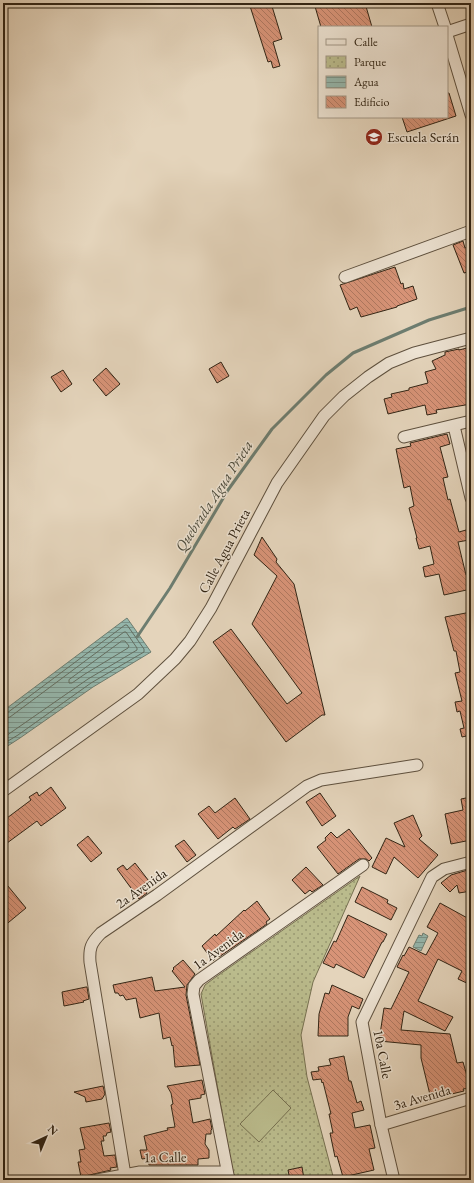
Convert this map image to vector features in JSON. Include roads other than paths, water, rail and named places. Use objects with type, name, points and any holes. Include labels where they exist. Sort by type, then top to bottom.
[{"type":"street","points":[[437,3],[444,26]]},
{"type":"street","points":[[448,32],[471,24]]},
{"type":"street","points":[[448,38],[471,115]]},
{"type":"street","points":[[346,277],[471,231]]},
{"type":"street","name":"Calle Agua Prieta","points":[[3,791],[138,694],[175,659],[190,641],[211,608],[277,483],[324,416],[344,396],[368,377],[389,364],[414,353],[471,338]]},
{"type":"street","points":[[404,437],[471,421]]},
{"type":"street","points":[[454,426],[471,498]]},
{"type":"street","name":"2a Avenida","points":[[123,1178],[90,962],[90,950],[93,940],[306,786],[321,780],[418,765]]},
{"type":"street","name":"10a Calle","points":[[394,1180],[381,1125],[362,1022],[432,877],[444,869],[471,862]]},
{"type":"street","name":"1a Avenida","points":[[228,1179],[193,994],[194,986],[199,980],[363,865]]},
{"type":"street","name":"3a Avenida","points":[[381,1125],[471,1098]]},
{"type":"street","name":"1a Calle","points":[[97,1180],[123,1178],[140,1172],[221,1172],[228,1179]]},
{"type":"street","points":[[123,1178],[131,1176],[136,1180]]},
{"type":"water","points":[[127,618],[151,652],[93,687],[3,749],[3,711]]},
{"type":"water","points":[[423,933],[428,936],[421,951],[413,947],[419,935],[422,936]]},
{"type":"waterway","name":"Quebrada Agua Prieta","points":[[137,637],[170,588],[228,490],[272,429],[326,375],[353,353],[429,320],[471,307]]},
{"type":"place","name":"Escuela Serán","points":[[374,137]]}]
